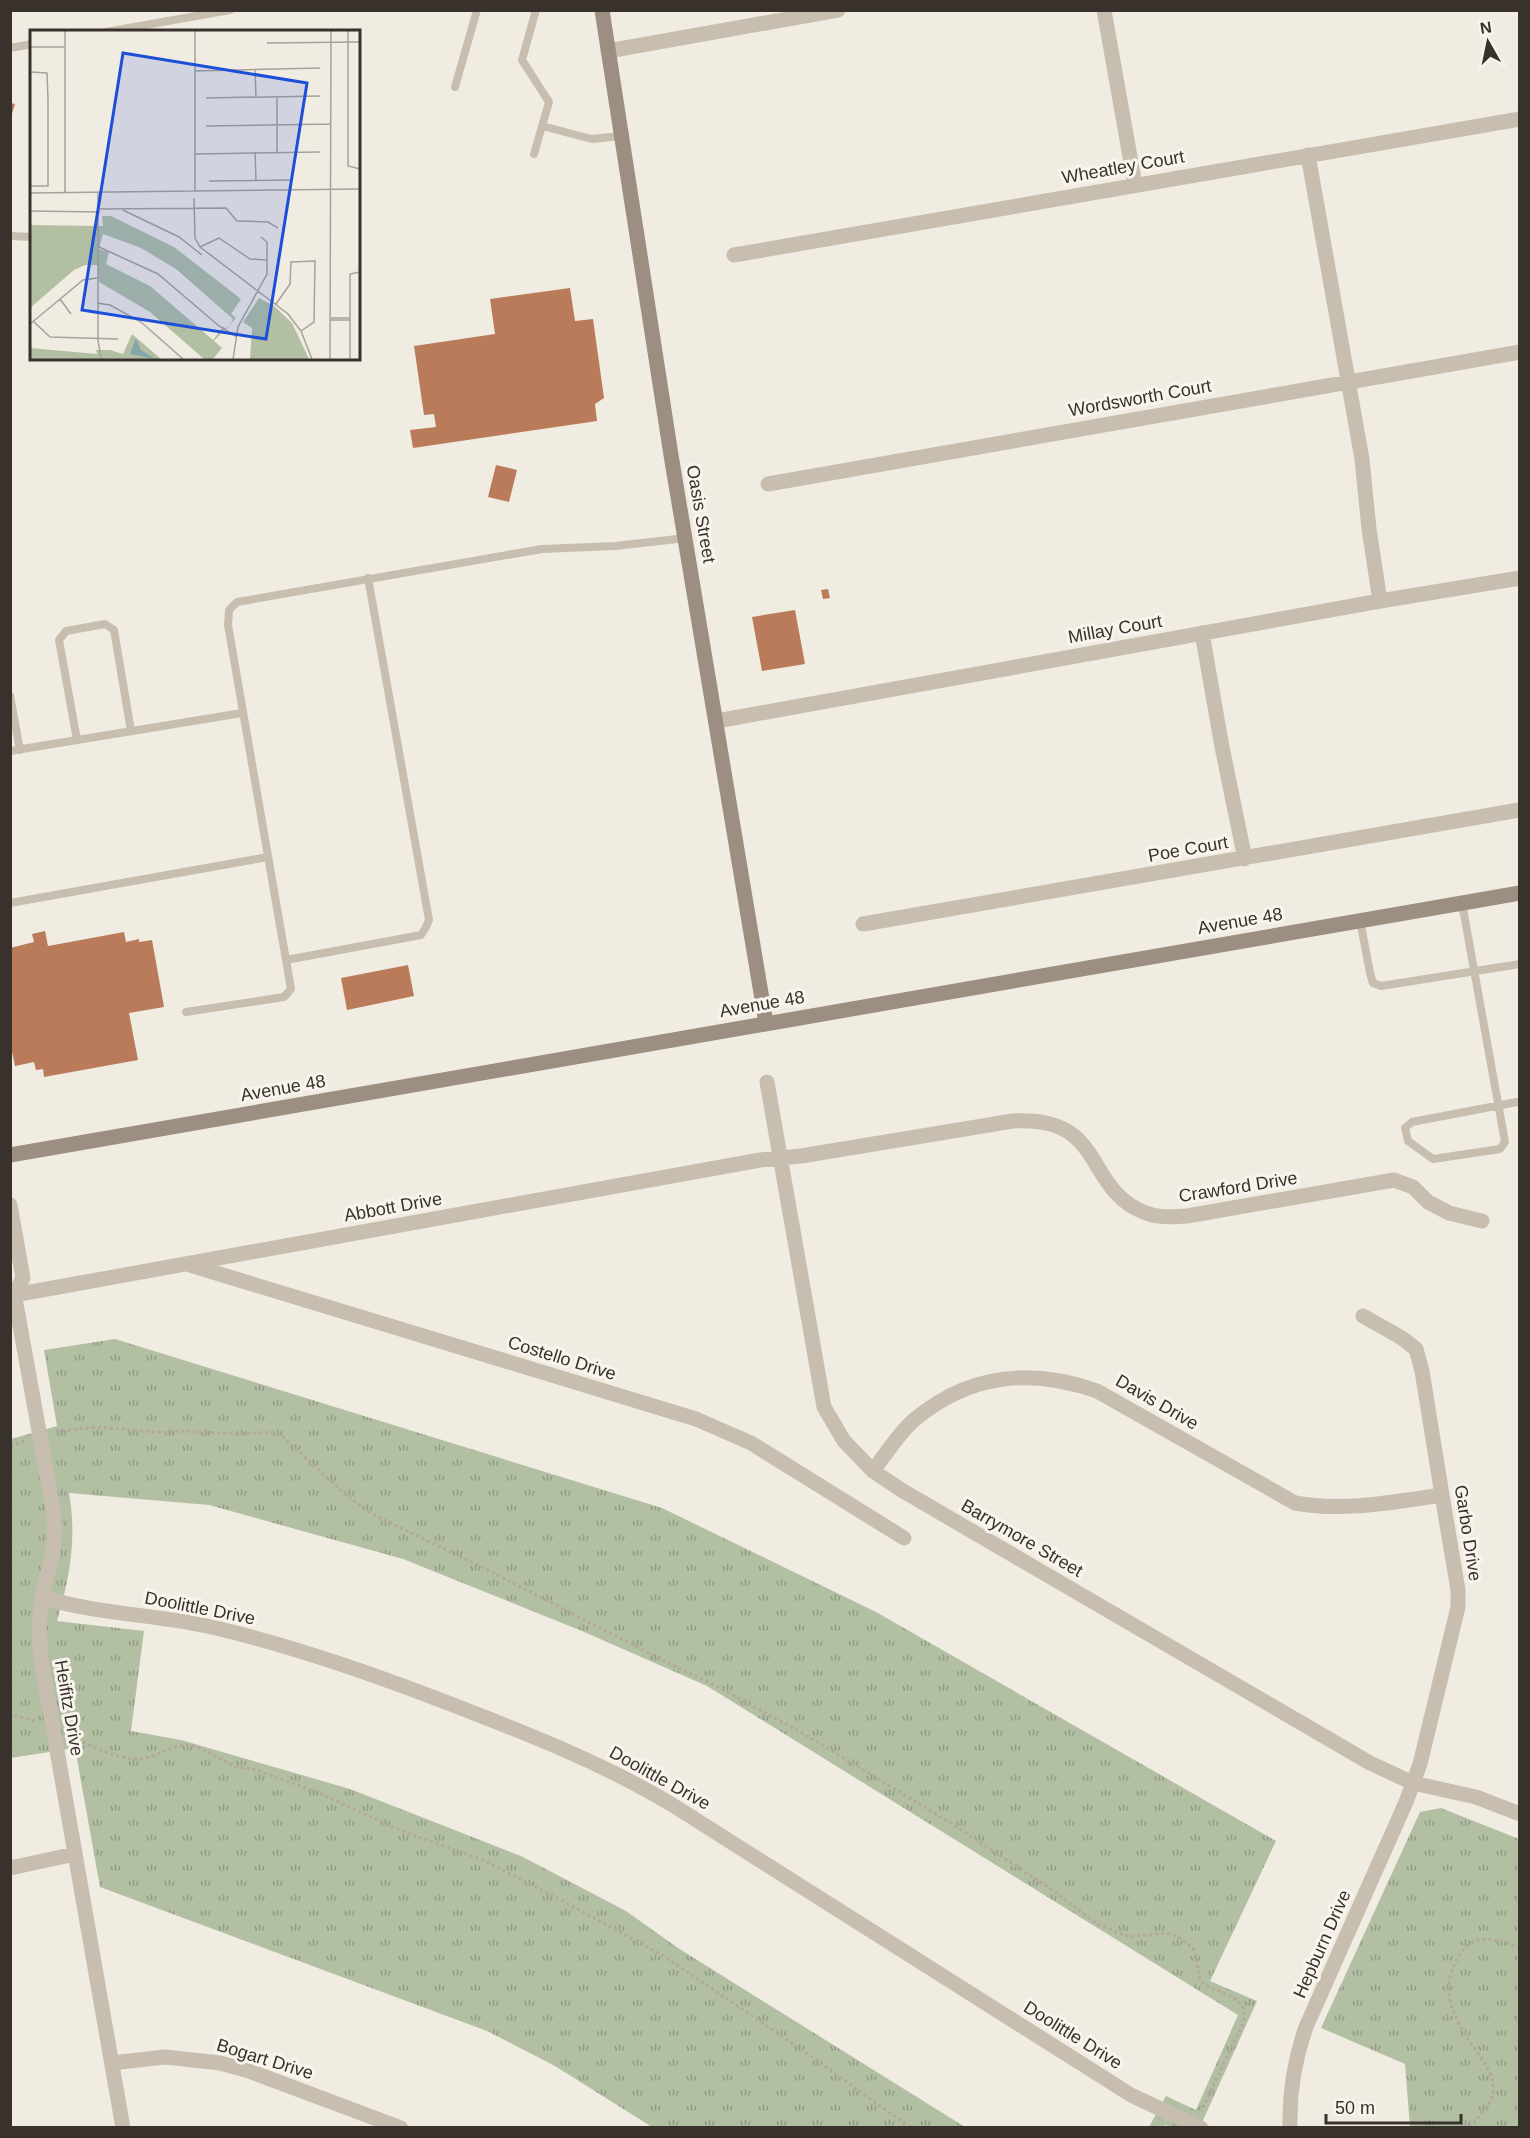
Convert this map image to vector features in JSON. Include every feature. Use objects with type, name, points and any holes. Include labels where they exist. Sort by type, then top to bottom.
[{"type":"main road","name":"Oasis Street","points":[[602,10],[766,1023]]},
{"type":"main road","name":"Avenue 48","points":[[10,1155],[1520,893]]},
{"type":"street","points":[[608,51],[838,10]]},
{"type":"street","points":[[1104,10],[1135,185]]},
{"type":"street","name":"Wheatley Court","points":[[734,255],[1520,119]]},
{"type":"street","points":[[1308,155],[1362,459],[1368,529],[1380,601]]},
{"type":"street","name":"Wordsworth Court","points":[[768,484],[1520,352]]},
{"type":"street","name":"Millay Court","points":[[717,721],[1380,601],[1520,578]]},
{"type":"street","points":[[1202,633],[1245,859]]},
{"type":"street","name":"Poe Court","points":[[863,924],[1519,810]]},
{"type":"street","name":"Barrymore Street","points":[[767,1082],[824,1407],[844,1441],[873,1471],[903,1491],[1370,1763],[1413,1783],[1476,1797],[1520,1814]]},
{"type":"street","name":"Crawford Drive","points":[[779,1158],[1013,1121],[1034,1120],[1050,1123],[1080,1140],[1111,1187],[1127,1203],[1146,1213],[1166,1217],[1188,1216],[1394,1180],[1413,1187],[1428,1202],[1449,1213],[1482,1221]]},
{"type":"street","name":"Abbott Drive","points":[[12,1293],[779,1158]]},
{"type":"street","name":"Heifitz Drive","points":[[10,1205],[23,1278],[12,1293],[14,1315],[40,1436],[55,1531],[53,1552],[42,1597],[40,1648],[123,2127]]},
{"type":"street","name":"Costello Drive","points":[[187,1264],[696,1419],[751,1443],[904,1538]]},
{"type":"street","name":"Garbo Drive","points":[[1363,1316],[1402,1338],[1416,1349],[1422,1371],[1458,1590],[1458,1607],[1420,1764],[1413,1783]]},
{"type":"street","name":"Davis Drive","points":[[873,1471],[914,1420],[941,1401],[987,1381],[1017,1377],[1066,1382],[1097,1391],[1295,1503],[1320,1508],[1355,1507],[1442,1495]]},
{"type":"street","name":"Doolittle Drive","points":[[42,1597],[70,1606],[217,1628],[332,1660],[567,1750],[671,1804],[1131,2095],[1201,2127]]},
{"type":"street","name":"Hepburn Drive","points":[[1290,2127],[1291,2076],[1303,2035],[1413,1783]]},
{"type":"street","points":[[10,1868],[75,1854]]},
{"type":"street","name":"Bogart Drive","points":[[112,2063],[165,2056],[220,2063],[249,2071],[401,2127]]},
{"type":"lane","points":[[117,30],[230,10]]},
{"type":"lane","points":[[455,87],[477,10]]},
{"type":"lane","points":[[534,154],[549,102],[522,60],[536,10]]},
{"type":"lane","points":[[10,48],[30,44]]},
{"type":"lane","points":[[542,126],[592,139],[621,136]]},
{"type":"lane","points":[[10,236],[30,237]]},
{"type":"lane","points":[[186,1012],[284,997],[291,989],[228,625],[229,610],[237,602],[542,549],[615,546],[686,538]]},
{"type":"lane","points":[[286,960],[421,934],[429,920],[368,578]]},
{"type":"lane","points":[[77,740],[59,640],[66,631],[105,624],[114,630],[131,731]]},
{"type":"lane","points":[[10,696],[20,750]]},
{"type":"lane","points":[[10,751],[242,713]]},
{"type":"lane","points":[[10,903],[268,857]]},
{"type":"lane","points":[[1462,903],[1498,1106],[1505,1142],[1500,1149],[1433,1158],[1408,1141],[1405,1128],[1412,1122],[1498,1106],[1520,1102]]},
{"type":"lane","points":[[1360,920],[1370,974],[1373,983],[1381,986],[1520,964]]},
{"type":"path","points":[[40,1436],[67,1429],[100,1427],[165,1433],[177,1431],[241,1434],[271,1432],[281,1435],[344,1493],[370,1513],[488,1570],[797,1730],[962,1830],[1048,1887],[1097,1924],[1129,1937],[1166,1933],[1177,1936],[1193,1948],[1200,1981],[1236,1999],[1242,2005],[1245,2014],[1243,2024],[1201,2113],[1178,2118]]},
{"type":"path","points":[[10,1711],[16,1716],[33,1719],[120,1756],[133,1759],[149,1757],[171,1747],[191,1745],[198,1747],[236,1767],[255,1770],[319,1793],[402,1831],[483,1860],[662,1956],[795,2045],[911,2127]]},
{"type":"path","points":[[1470,2127],[1490,2103],[1493,2097],[1493,2082],[1485,2064],[1452,2010],[1449,1993],[1451,1975],[1457,1958],[1470,1943],[1494,1939],[1520,1948]]},
{"type":"green space","points":[[115,1339],[662,1508],[876,1612],[1276,1841],[1210,1981],[1257,2001],[1200,2127],[1165,2125],[1149,2127],[1166,2096],[1196,2110],[1238,2015],[707,1686],[582,1631],[403,1559],[209,1505],[69,1493],[72,1526],[71,1557],[57,1621],[144,1631],[131,1731],[181,1740],[350,1789],[521,1856],[626,1911],[678,1948],[965,2127],[652,2127],[555,2066],[487,2031],[100,1887],[75,1748],[11,1758],[11,1439],[57,1426],[44,1350]]},
{"type":"green space","points":[[1441,1808],[1519,1839],[1519,2127],[1410,2127],[1405,2064],[1321,2028],[1420,1812]]},
{"type":"building","points":[[10,103],[15,104],[11,117],[10,117]]},
{"type":"building","points":[[570,288],[575,321],[593,319],[604,398],[595,404],[597,421],[413,448],[410,430],[436,427],[434,414],[424,415],[414,346],[495,334],[490,299]]},
{"type":"building","points":[[496,465],[517,470],[509,502],[488,497]]},
{"type":"building","points":[[828,589],[830,598],[823,599],[821,590]]},
{"type":"building","points":[[795,610],[805,664],[762,671],[752,617]]},
{"type":"building","points":[[45,931],[48,946],[124,932],[126,942],[139,939],[139,942],[152,940],[164,1007],[129,1013],[138,1060],[44,1077],[43,1069],[36,1070],[34,1062],[15,1066],[10,1042],[10,948],[34,942],[32,934]]},
{"type":"building","points":[[408,965],[414,996],[347,1010],[341,978]]}]
